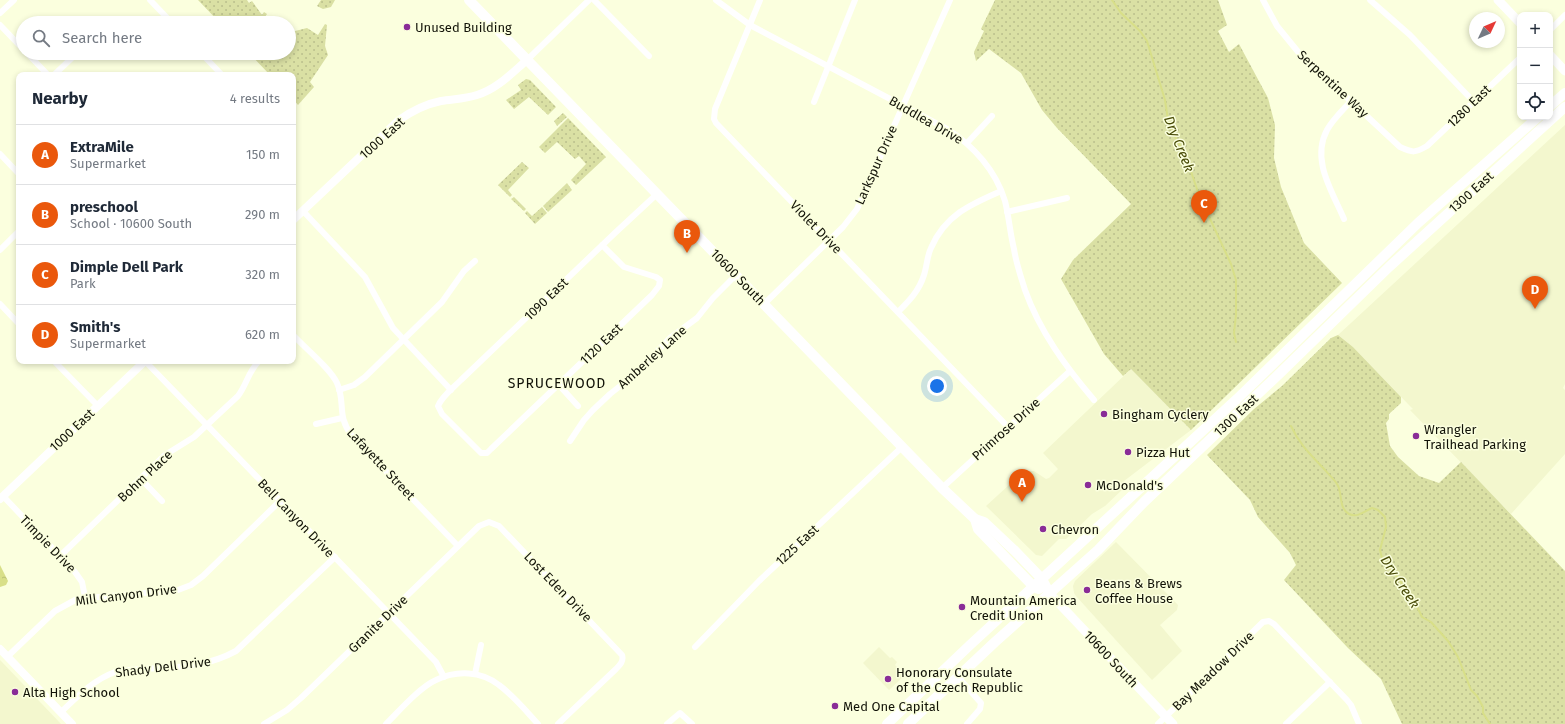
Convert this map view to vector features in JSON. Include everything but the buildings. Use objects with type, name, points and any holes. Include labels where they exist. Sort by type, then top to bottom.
[{"type":"main road","name":"10600 South","points":[[469,0],[942,488],[975,519],[984,522],[1015,551],[1042,579],[1050,594],[1173,724]]},
{"type":"main road","points":[[1498,0],[1517,20]]},
{"type":"main road","points":[[1553,58],[1565,71]]},
{"type":"main road","points":[[1553,103],[1565,93]]},
{"type":"main road","name":"1300 East","points":[[908,724],[995,642],[1098,550],[1144,502],[1338,316],[1565,107]]},
{"type":"main road","name":"1300 East","points":[[887,724],[1237,399],[1413,228],[1534,120]]},
{"type":"main road","points":[[1495,170],[1496,162],[1515,143],[1518,134]]},
{"type":"main road","name":"10600 South","points":[[975,519],[978,529],[1034,587],[1050,594]]},
{"type":"street","points":[[0,13],[14,0]]},
{"type":"street","points":[[150,0],[165,16]]},
{"type":"street","points":[[527,60],[589,0]]},
{"type":"street","points":[[594,0],[649,56]]},
{"type":"street","name":"Buddlea Drive","points":[[716,0],[750,24],[948,129],[967,143],[986,164],[1001,191],[1007,212],[1014,250],[1025,290],[1046,334],[1070,371],[1094,400]]},
{"type":"street","name":"Violet Drive","points":[[760,0],[715,109],[714,119],[720,128],[1008,427]]},
{"type":"street","points":[[814,102],[855,0]]},
{"type":"street","name":"Larkspur Drive","points":[[764,304],[843,227],[856,209],[950,0]]},
{"type":"street","name":"Serpentine Way","points":[[1263,0],[1277,26],[1299,53],[1400,146],[1410,152],[1417,151]]},
{"type":"street","points":[[1370,0],[1410,36],[1474,102]]},
{"type":"street","points":[[1553,27],[1565,15]]},
{"type":"street","points":[[0,25],[16,42]]},
{"type":"street","points":[[34,60],[45,72]]},
{"type":"street","points":[[57,72],[70,60]]},
{"type":"street","points":[[208,60],[219,72]]},
{"type":"street","name":"1000 East","points":[[296,217],[396,123],[410,112],[440,101],[478,95],[497,86],[527,60]]},
{"type":"street","name":"1280 East","points":[[1417,151],[1427,146],[1517,61]]},
{"type":"street","points":[[1344,218],[1320,161],[1321,151],[1327,130],[1351,101]]},
{"type":"street","points":[[967,143],[992,116]]},
{"type":"street","points":[[0,154],[16,171]]},
{"type":"street","points":[[898,312],[916,293],[924,274],[931,248],[941,230],[967,206],[1001,191]]},
{"type":"street","name":"1090 East","points":[[438,406],[442,399],[451,390],[657,194]]},
{"type":"street","points":[[1007,212],[1067,198]]},
{"type":"street","points":[[303,211],[365,277],[386,316],[403,340],[451,390]]},
{"type":"street","points":[[0,250],[16,234]]},
{"type":"street","name":"1120 East","points":[[438,406],[442,414],[465,438],[478,451],[484,453],[491,449],[652,295],[659,286],[660,280],[624,267],[602,245]]},
{"type":"street","points":[[339,390],[360,382],[442,302],[464,271],[475,260]]},
{"type":"street","name":"Amberley Lane","points":[[570,441],[581,424],[593,410],[634,375],[670,338],[697,318],[713,298],[736,275]]},
{"type":"street","points":[[0,304],[16,321]]},
{"type":"street","name":"Lafayette Street","points":[[296,338],[332,376],[339,390],[342,418],[352,436],[458,546]]},
{"type":"street","points":[[57,364],[98,406]]},
{"type":"street","name":"1000 East","points":[[1,497],[142,364]]},
{"type":"street","name":"Bell Canyon Drive","points":[[148,364],[436,662],[444,677]]},
{"type":"street","name":"Bohm Place","points":[[60,556],[165,455],[194,437],[238,396],[249,373],[256,364]]},
{"type":"street","name":"Primrose Drive","points":[[942,488],[1070,371]]},
{"type":"street","points":[[558,384],[578,406]]},
{"type":"street","points":[[316,424],[342,418]]},
{"type":"street","name":"1225 East","points":[[695,646],[759,582],[902,447]]},
{"type":"street","points":[[140,479],[162,501]]},
{"type":"street","name":"Timpie Drive","points":[[1,497],[79,577],[82,582],[85,597]]},
{"type":"street","name":"Mill Canyon Drive","points":[[7,657],[55,611],[69,602],[85,597],[178,590],[191,585],[203,576],[280,502]]},
{"type":"street","name":"Granite Drive","points":[[264,724],[287,710],[301,698],[479,526],[489,522]]},
{"type":"street","name":"Lost Eden Drive","points":[[489,522],[499,526],[618,650],[623,658],[616,669],[558,724]]},
{"type":"street","name":"Shady Dell Drive","points":[[61,712],[90,685],[114,672],[198,665],[211,662],[236,651],[335,558]]},
{"type":"street","name":"Bay Meadow Drive","points":[[1158,724],[1263,622],[1269,621],[1274,624],[1330,682]]},
{"type":"street","points":[[475,674],[481,645]]},
{"type":"street","points":[[0,649],[72,724]]},
{"type":"street","points":[[386,724],[427,685],[435,680],[460,673],[484,676],[499,685],[538,724]]},
{"type":"street","points":[[958,677],[977,697],[981,706],[978,712],[967,724]]},
{"type":"street","points":[[1286,724],[1330,682],[1352,705],[1359,724]]},
{"type":"street","points":[[667,724],[680,713],[692,724]]},
{"type":"street","points":[[391,719],[396,724]]},
{"type":"shaded area","points":[[198,0],[247,0],[249,3],[252,1],[262,15],[264,12],[267,14],[266,16],[213,16]]},
{"type":"shaded area","points":[[321,0],[335,0],[331,7],[323,9],[317,6]]},
{"type":"shaded area","points":[[995,0],[1218,0],[1227,25],[1218,31],[1229,52],[1239,44],[1268,98],[1275,125],[1274,158],[1281,187],[1304,243],[1342,283],[1191,430],[1131,369],[1123,376],[1104,354],[1061,279],[1073,260],[1131,204],[1057,128],[1042,110],[1021,73],[989,49],[976,61],[974,52],[984,31],[981,29]]},
{"type":"shaded area","points":[[325,24],[327,25],[325,46],[328,55],[310,82],[314,87],[298,105],[296,103],[296,72],[267,72],[256,60],[296,60],[296,31],[307,28],[318,35]]},
{"type":"shaded area","points":[[526,79],[530,80],[556,107],[548,115],[529,97],[514,109],[506,100],[521,90],[518,85]]},
{"type":"shaded area","points":[[563,113],[567,117],[557,126],[554,121]]},
{"type":"shaded area","points":[[568,118],[606,157],[576,185],[571,180],[586,164],[579,156],[575,159],[557,142],[545,153],[539,147]]},
{"type":"shaded area","points":[[1565,125],[1565,384],[1563,388],[1565,390],[1565,454],[1511,514],[1410,410],[1413,409],[1353,347],[1338,335]]},
{"type":"shaded area","points":[[522,162],[529,168],[508,190],[512,195],[510,197],[498,185]]},
{"type":"shaded area","points":[[567,183],[572,190],[548,212],[543,206]]},
{"type":"shaded area","points":[[514,197],[526,209],[524,211],[511,199]]},
{"type":"shaded area","points":[[542,207],[547,213],[535,224],[525,213],[527,211],[532,216]]},
{"type":"shaded area","points":[[1338,335],[1353,347],[1401,397],[1401,403],[1389,414],[1389,419],[1386,423],[1390,446],[1398,457],[1419,476],[1439,483],[1461,462],[1565,571],[1565,724],[1402,724],[1381,679],[1348,648],[1284,580],[1296,565],[1290,553],[1258,517],[1250,500],[1207,455],[1254,409],[1282,386],[1331,338]]},
{"type":"shaded area","points":[[1131,369],[1191,430],[1124,481],[1124,488],[1105,506],[1092,514],[1066,539],[1059,539],[1042,556],[1036,555],[986,506],[1021,474],[1027,471],[1034,471],[1046,479],[1049,478],[1058,469],[1043,453]]},
{"type":"shaded area","points":[[1116,542],[1178,605],[1177,610],[1160,625],[1182,651],[1152,680],[1074,593],[1073,586],[1075,581]]},
{"type":"shaded area","points":[[879,647],[890,658],[892,657],[897,662],[895,665],[905,675],[889,690],[863,663]]},
{"type":"shaded area","name":"Alta High School","points":[[0,660],[61,724],[0,724]]},
{"type":"water","points":[[0,565],[8,581],[6,585],[0,587]]},
{"type":"waterway","name":"Dry Creek","points":[[1112,0],[1121,13],[1140,31],[1147,41],[1165,100],[1168,120],[1177,141],[1185,154],[1199,195],[1231,264],[1236,280],[1236,315],[1234,333],[1236,342]]},
{"type":"waterway","name":"Dry Creek","points":[[1291,426],[1302,444],[1337,484],[1343,508],[1349,514],[1361,514],[1372,508],[1378,510],[1385,517],[1386,527],[1380,550],[1382,558],[1412,596],[1422,617],[1431,622],[1448,641],[1458,657],[1471,690],[1477,696],[1483,707],[1483,713],[1490,724]]},
{"type":"place","name":"Unused Building","points":[[407,27]]},
{"type":"place","name":"Dimple Dell Park","points":[[1204,223]]},
{"type":"place","name":"preschool","points":[[687,253]]},
{"type":"place","name":"Smith's","points":[[1535,309]]},
{"type":"place","name":"Bingham Cyclery","points":[[1104,414]]},
{"type":"place","name":"Wrangler Trailhead Parking","points":[[1416,436]]},
{"type":"place","name":"Pizza Hut","points":[[1128,452]]},
{"type":"place","name":"McDonald's","points":[[1088,485]]},
{"type":"place","name":"ExtraMile","points":[[1022,502]]},
{"type":"place","name":"Chevron","points":[[1043,529]]},
{"type":"place","name":"Beans & Brews Coffee House","points":[[1087,590]]},
{"type":"place","name":"Mountain America Credit Union","points":[[962,607]]},
{"type":"place","name":"Honorary Consulate of the Czech Republic","points":[[888,679]]},
{"type":"place","name":"Alta High School","points":[[15,692]]},
{"type":"place","name":"Med One Capital","points":[[835,706]]},
{"type":"district","name":"SPRUCEWOOD","points":[[557,383]]}]
